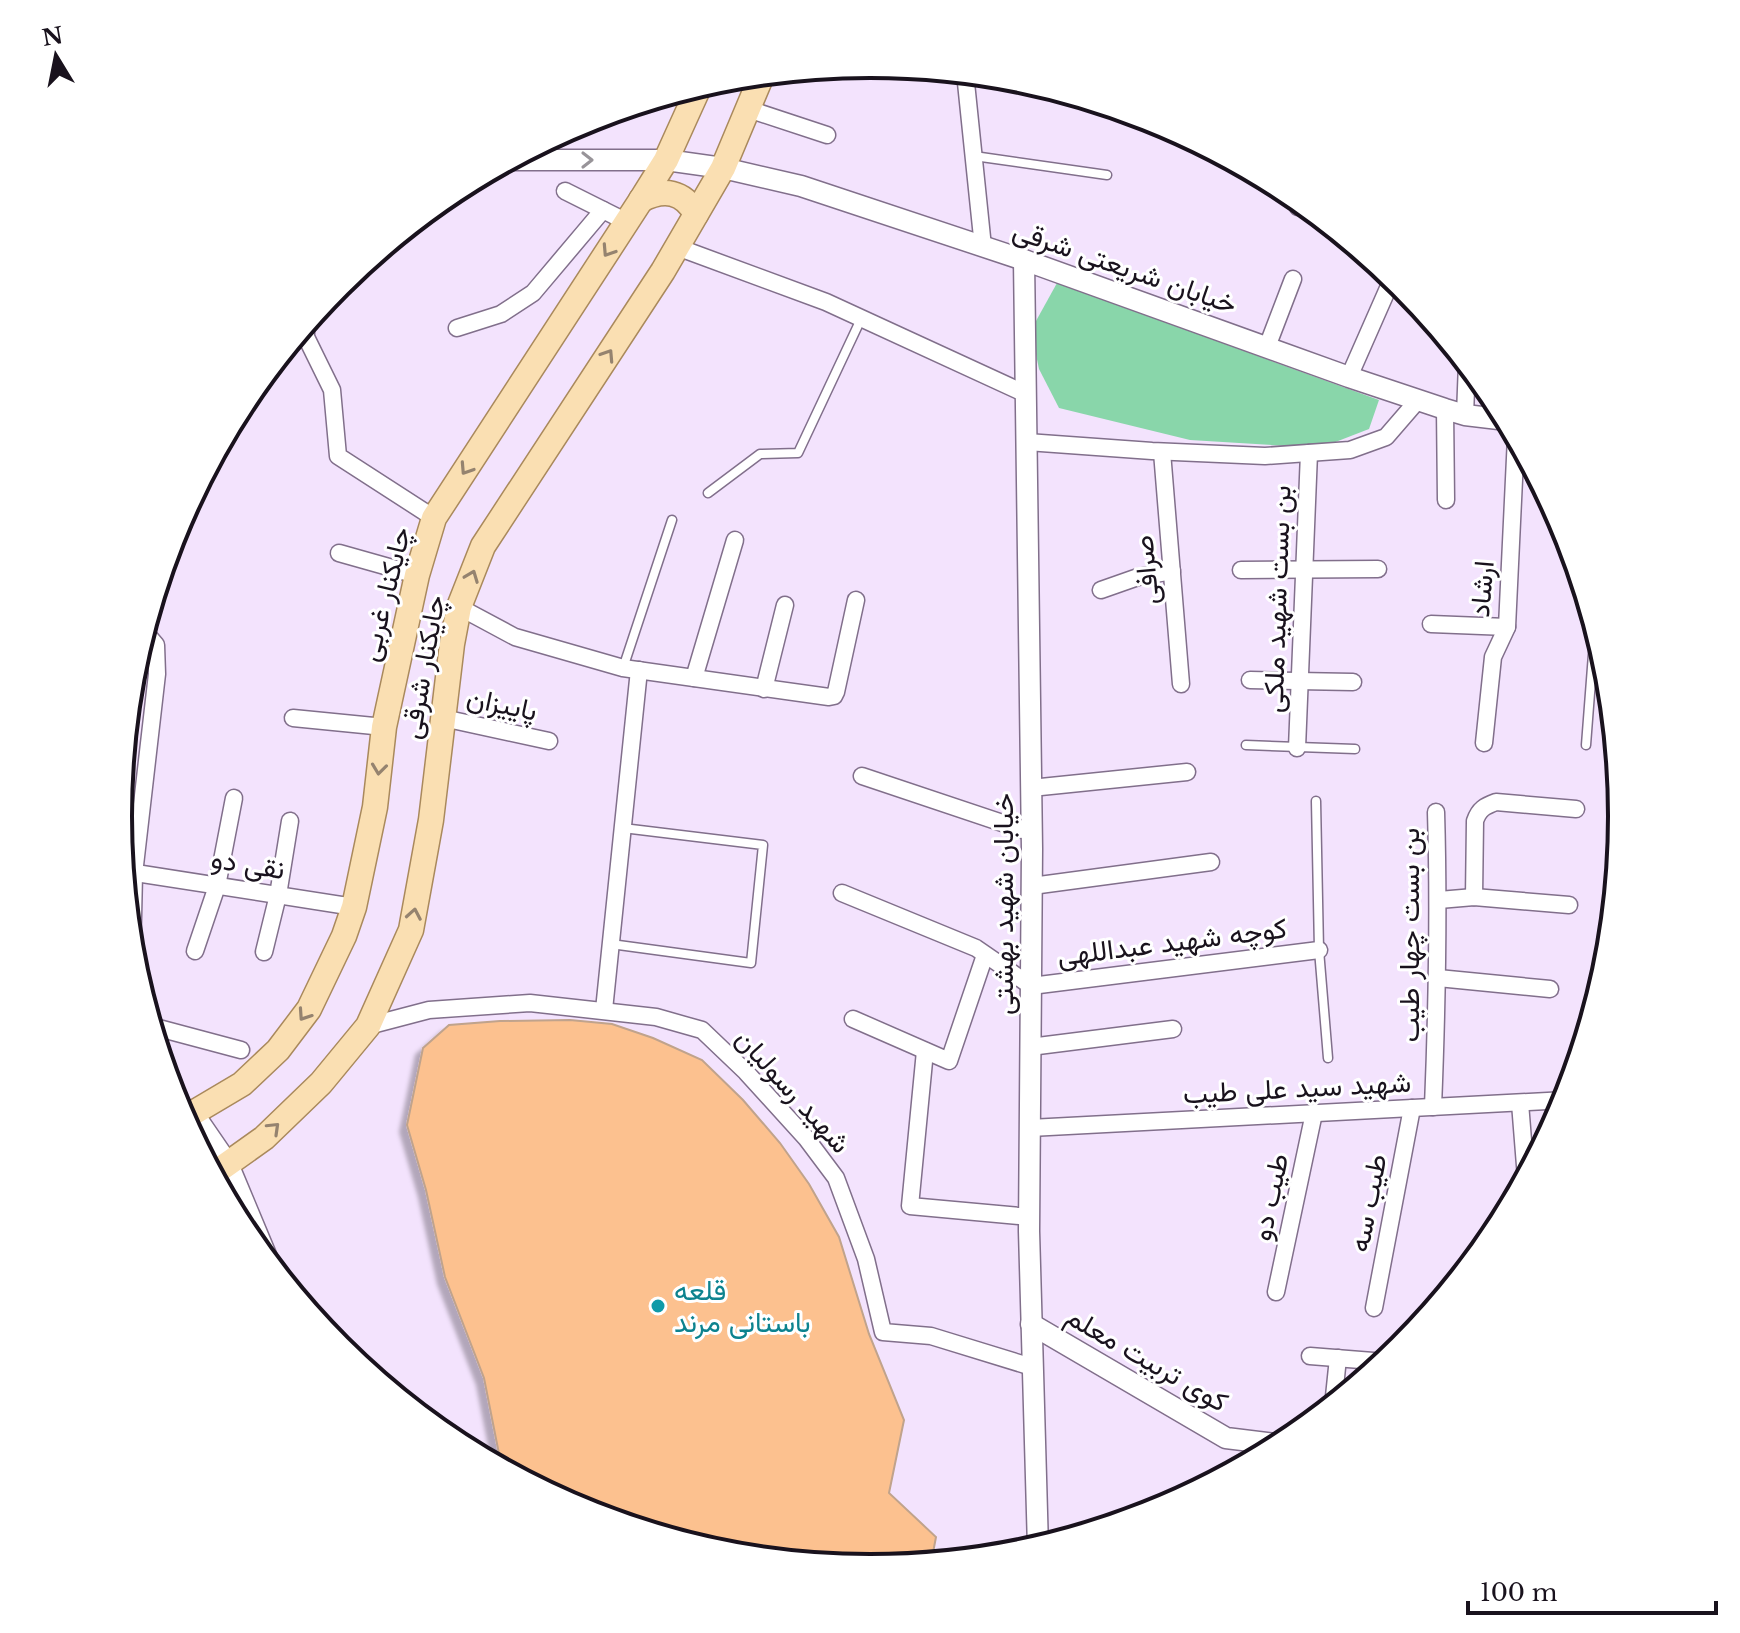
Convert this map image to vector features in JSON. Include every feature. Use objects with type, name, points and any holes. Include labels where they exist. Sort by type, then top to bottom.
[{"type":"main road","name":"چایکنار شرقی","points":[[221,1168],[264,1138],[321,1083],[368,1026],[411,930],[431,820],[452,644],[459,607],[483,546],[677,247],[723,168],[757,87]]},
{"type":"main road","name":"چایکنار غربی","points":[[194,1112],[242,1084],[278,1050],[309,1009],[344,936],[354,907],[375,807],[384,727],[417,575],[434,518],[666,160],[693,100]]},
{"type":"main road","points":[[641,200],[658,193],[668,193],[690,204],[696,214]]},
{"type":"street","points":[[966,84],[983,247]]},
{"type":"street","points":[[748,109],[827,135]]},
{"type":"street","points":[[532,160],[666,160]]},
{"type":"street","name":"خیابان شریعتی شرقی","points":[[666,160],[723,168],[801,186],[1024,260],[1349,377],[1455,412],[1491,418]]},
{"type":"street","points":[[565,191],[627,222]]},
{"type":"street","points":[[457,328],[501,314],[533,293],[603,210]]},
{"type":"street","points":[[677,247],[826,302],[1026,394]]},
{"type":"street","name":"خیابان شهید بهشتی","points":[[1024,260],[1032,833],[1031,1324],[1038,1535]]},
{"type":"street","points":[[1267,347],[1293,279]]},
{"type":"street","points":[[1349,377],[1387,290]]},
{"type":"street","points":[[307,339],[332,390],[338,456],[434,518]]},
{"type":"street","points":[[1446,500],[1455,412],[1463,377]]},
{"type":"street","points":[[1027,442],[1265,456],[1350,450],[1386,437],[1418,400]]},
{"type":"street","name":"صرافی","points":[[1162,452],[1181,684]]},
{"type":"street","name":"بن بست شهید ملکی","points":[[1297,748],[1309,453]]},
{"type":"street","name":"ارشاد","points":[[1484,743],[1493,657],[1507,627],[1515,457]]},
{"type":"street","points":[[694,678],[735,540]]},
{"type":"street","points":[[339,553],[417,575]]},
{"type":"street","points":[[1241,570],[1378,569]]},
{"type":"street","points":[[1101,590],[1138,577],[1172,571]]},
{"type":"street","points":[[459,607],[515,637],[631,669],[829,697],[834,696],[856,600]]},
{"type":"street","points":[[764,689],[785,605]]},
{"type":"street","points":[[1431,624],[1507,627]]},
{"type":"street","points":[[133,841],[157,674],[156,645],[153,642]]},
{"type":"street","points":[[604,1010],[623,828],[631,669]]},
{"type":"street","points":[[1250,680],[1353,682]]},
{"type":"street","points":[[293,718],[384,727]]},
{"type":"street","name":"پاییزان","points":[[443,718],[549,741]]},
{"type":"street","points":[[1031,788],[1187,772]]},
{"type":"street","points":[[862,776],[1032,833]]},
{"type":"street","points":[[195,951],[217,886],[234,798]]},
{"type":"street","points":[[1474,897],[1475,821],[1484,806],[1496,802],[1576,809]]},
{"type":"street","name":"بن بست چهار طیب","points":[[1433,1107],[1439,900],[1436,812]]},
{"type":"street","points":[[264,952],[278,895],[290,821]]},
{"type":"street","points":[[1032,886],[1211,862]]},
{"type":"street","name":"نقی دو","points":[[134,873],[354,907]]},
{"type":"street","points":[[842,893],[976,948],[1031,986]]},
{"type":"street","points":[[1439,900],[1474,897],[1569,905]]},
{"type":"street","name":"کوچه شهید عبداللهی","points":[[1031,986],[1319,950]]},
{"type":"street","points":[[853,1019],[949,1061],[985,955]]},
{"type":"street","points":[[1438,978],[1550,989]]},
{"type":"street","name":"شهید رسولیان","points":[[368,1026],[429,1010],[530,1003],[656,1017],[702,1030],[746,1072],[806,1138],[836,1178],[866,1259],[883,1332],[931,1336],[1032,1367]]},
{"type":"street","points":[[163,1029],[241,1050]]},
{"type":"street","points":[[1030,1047],[1173,1029]]},
{"type":"street","points":[[925,1051],[910,1206],[1030,1217]]},
{"type":"street","name":"شهید سید علی طیب","points":[[1030,1128],[1551,1101]]},
{"type":"street","points":[[1520,1103],[1524,1158]]},
{"type":"street","name":"طیب سه","points":[[1374,1308],[1412,1108]]},
{"type":"street","name":"طیب دو","points":[[1276,1292],[1314,1113]]},
{"type":"street","name":"کوی تربیت معلم","points":[[1031,1324],[1226,1438],[1261,1442]]},
{"type":"street","points":[[1310,1356],[1369,1361]]},
{"type":"street","points":[[1335,1390],[1338,1358]]},
{"type":"lane","points":[[973,155],[1107,175]]},
{"type":"lane","points":[[708,493],[760,454],[798,453],[861,318]]},
{"type":"lane","points":[[631,669],[672,520]]},
{"type":"lane","points":[[1586,745],[1592,664]]},
{"type":"lane","points":[[1246,745],[1355,749]]},
{"type":"lane","points":[[1316,801],[1319,950],[1328,1058]]},
{"type":"lane","points":[[611,944],[751,963],[763,845],[623,828]]},
{"type":"green space","points":[[1057,283],[1379,400],[1369,429],[1320,448],[1190,440],[1059,408],[1039,369],[1031,330]]},
{"type":"building","name":"قلعه باستانی مرند","points":[[570,1020],[612,1024],[653,1038],[702,1060],[743,1100],[780,1143],[809,1184],[839,1237],[869,1334],[904,1420],[889,1493],[936,1537],[933,1552],[870,1555],[822,1553],[726,1541],[679,1530],[587,1499],[499,1455],[484,1378],[445,1277],[426,1190],[407,1125],[423,1048],[449,1025]]},
{"type":"place","name":"قلعه باستانی مرند","points":[[658,1306]]}]
